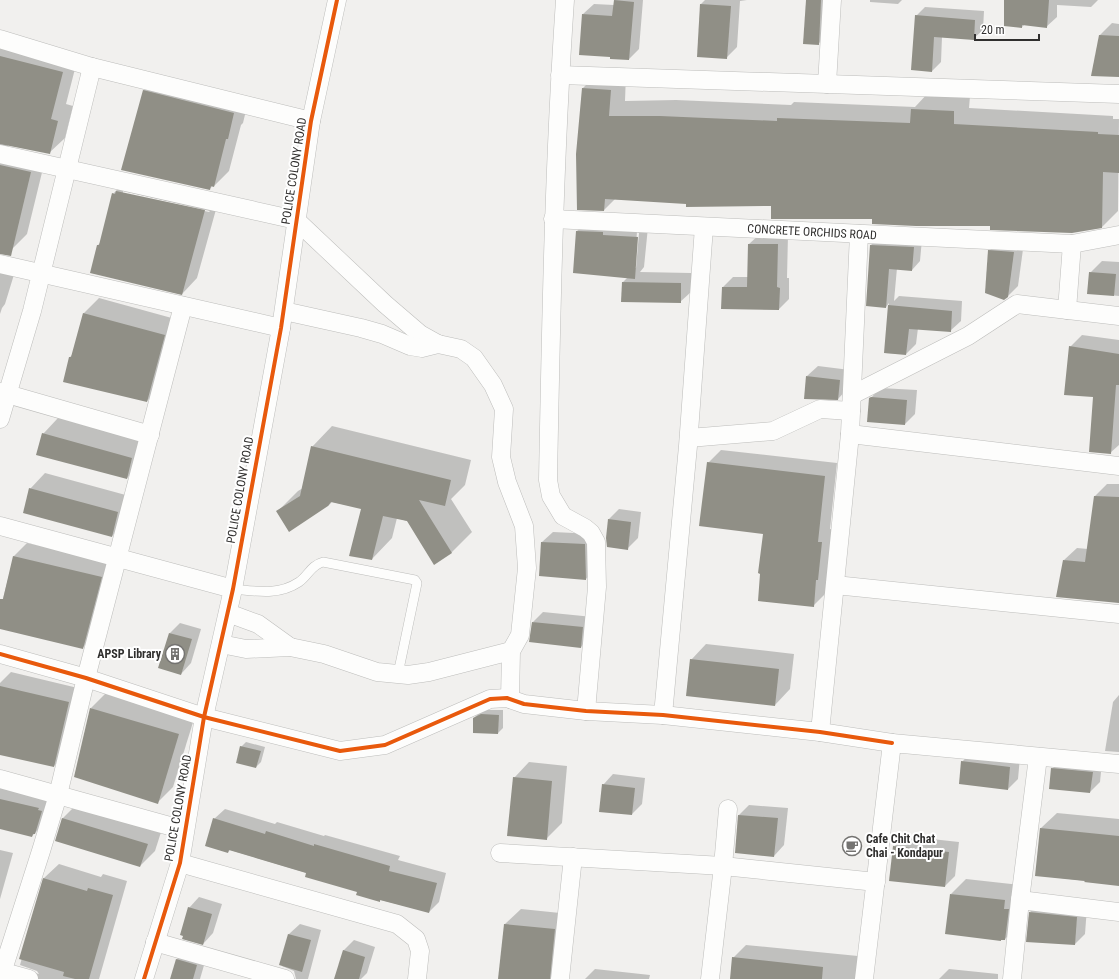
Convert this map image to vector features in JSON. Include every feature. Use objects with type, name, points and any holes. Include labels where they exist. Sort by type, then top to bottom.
[{"type":"street","name":"POLICE COLONY ROAD","points":[[144,979],[180,863],[184,830],[204,717],[233,589],[282,320],[311,121],[337,0]]},
{"type":"street","points":[[565,0],[553,219],[548,480],[551,496],[563,516],[585,528],[591,533],[596,542],[596,587],[586,711]]},
{"type":"street","points":[[827,84],[832,0]]},
{"type":"street","points":[[0,39],[92,67],[311,121]]},
{"type":"street","points":[[0,419],[4,394],[32,311],[92,67]]},
{"type":"street","points":[[560,75],[1119,94]]},
{"type":"street","points":[[0,154],[296,220],[384,304],[420,334],[438,344],[461,349],[474,358],[493,384],[504,409],[501,457],[507,482],[524,526],[527,568],[520,635],[511,651],[510,699]]},
{"type":"street","name":"CONCRETE ORCHIDS ROAD","points":[[553,219],[1072,244],[1119,235]]},
{"type":"street","points":[[663,715],[688,438],[704,227]]},
{"type":"street","points":[[820,732],[850,434],[859,234]]},
{"type":"street","points":[[1067,310],[1072,244]]},
{"type":"street","points":[[0,264],[183,306],[282,320],[361,328],[382,334],[410,346],[422,348],[438,344]]},
{"type":"street","points":[[688,438],[773,430],[820,409],[851,403],[968,336],[1017,304],[1119,316]]},
{"type":"street","points":[[29,979],[1,974],[58,795],[86,678],[183,306]]},
{"type":"street","points":[[4,394],[150,435]]},
{"type":"street","points":[[850,434],[1119,466]]},
{"type":"street","points":[[0,526],[233,589]]},
{"type":"street","points":[[835,585],[1119,614]]},
{"type":"street","points":[[228,613],[258,624],[290,647]]},
{"type":"street","points":[[221,644],[246,649],[290,647],[324,654],[377,672],[408,675],[429,672],[511,651]]},
{"type":"street","points":[[0,654],[86,678],[204,717],[340,751],[384,745],[490,699],[510,699],[524,704],[586,711],[663,715],[820,732],[892,743],[1119,764]]},
{"type":"street","points":[[864,979],[892,743]]},
{"type":"street","points":[[1012,979],[1020,900],[1038,757]]},
{"type":"street","points":[[0,779],[184,830]]},
{"type":"street","points":[[710,979],[728,809]]},
{"type":"street","points":[[500,853],[723,866],[876,882]]},
{"type":"street","points":[[560,979],[573,857]]},
{"type":"street","points":[[180,863],[397,924],[416,939],[420,951],[417,979]]},
{"type":"street","points":[[1020,900],[1119,912]]},
{"type":"street","points":[[155,942],[285,979]]},
{"type":"lane","points":[[233,589],[272,592],[281,591],[300,582],[317,563],[322,562],[415,580],[417,583],[398,674]]},
{"type":"building","points":[[614,0],[634,2],[629,60],[579,55],[582,14],[612,16]]},
{"type":"building","points":[[806,0],[821,0],[819,45],[803,44]]},
{"type":"building","points":[[1004,0],[1049,0],[1047,28],[1022,25],[1022,28],[1004,26]]},
{"type":"building","points":[[700,4],[731,6],[727,59],[697,57]]},
{"type":"building","points":[[915,15],[975,20],[974,40],[934,37],[932,72],[911,70]]},
{"type":"building","points":[[1099,35],[1119,36],[1119,77],[1091,76]]},
{"type":"building","points":[[0,56],[63,72],[51,119],[58,121],[50,154],[0,144]]},
{"type":"building","points":[[582,88],[611,90],[609,116],[660,116],[777,121],[777,118],[910,123],[911,109],[954,111],[954,124],[1098,132],[1098,134],[1119,135],[1119,173],[1103,172],[1102,228],[1072,233],[990,230],[990,226],[916,226],[872,224],[872,219],[771,219],[771,206],[686,207],[686,204],[605,199],[604,211],[577,210],[576,154]]},
{"type":"building","points":[[143,90],[234,113],[214,187],[211,186],[210,190],[121,170]]},
{"type":"building","points":[[0,165],[31,172],[11,256],[0,254]]},
{"type":"building","points":[[116,191],[205,210],[182,295],[90,273],[97,245],[99,245],[112,193],[115,194]]},
{"type":"building","points":[[576,231],[603,232],[603,235],[638,237],[635,279],[573,273]]},
{"type":"building","points":[[748,244],[778,244],[777,287],[780,288],[779,310],[721,309],[722,287],[747,287]]},
{"type":"building","points":[[870,245],[914,247],[912,271],[889,269],[886,308],[866,306]]},
{"type":"building","points":[[988,250],[1014,252],[1008,297],[1004,300],[985,293]]},
{"type":"building","points":[[1089,272],[1116,274],[1114,296],[1087,294]]},
{"type":"building","points":[[622,282],[681,283],[681,303],[621,302]]},
{"type":"building","points":[[888,305],[952,311],[951,332],[909,329],[906,355],[884,353]]},
{"type":"building","points":[[83,313],[165,335],[147,402],[63,382]]},
{"type":"building","points":[[1069,346],[1119,354],[1119,385],[1116,385],[1111,454],[1089,452],[1093,397],[1064,395]]},
{"type":"building","points":[[806,376],[840,380],[838,400],[804,399]]},
{"type":"building","points":[[869,398],[907,400],[905,425],[867,422]]},
{"type":"building","points":[[42,433],[132,458],[127,479],[36,455]]},
{"type":"building","points":[[311,446],[451,480],[445,506],[419,500],[452,553],[434,565],[407,521],[383,516],[372,560],[349,556],[361,509],[331,502],[328,506],[289,532],[276,511],[300,496]]},
{"type":"building","points":[[707,462],[825,476],[818,542],[822,542],[818,580],[816,580],[814,607],[758,601],[760,574],[758,573],[763,534],[699,526]]},
{"type":"building","points":[[29,488],[118,512],[112,537],[23,513]]},
{"type":"building","points":[[1094,496],[1119,497],[1119,603],[1056,597],[1063,560],[1085,562]]},
{"type":"building","points":[[608,519],[631,522],[628,550],[607,547],[606,538]]},
{"type":"building","points":[[541,542],[585,544],[586,580],[539,576]]},
{"type":"building","points":[[13,556],[102,577],[83,649],[0,629],[0,599],[3,599]]},
{"type":"building","points":[[532,622],[583,627],[581,648],[529,642]]},
{"type":"building","name":"APSP Library","points":[[169,633],[192,639],[181,675],[158,668]]},
{"type":"building","points":[[690,659],[779,669],[775,706],[686,696]]},
{"type":"building","points":[[0,686],[69,702],[54,767],[0,755]]},
{"type":"building","points":[[90,708],[179,734],[158,804],[74,777]]},
{"type":"building","points":[[481,714],[499,715],[498,734],[473,733],[473,718]]},
{"type":"building","points":[[240,746],[261,751],[256,768],[236,763]]},
{"type":"building","points":[[961,761],[1010,767],[1008,790],[959,784]]},
{"type":"building","points":[[1051,768],[1093,772],[1090,793],[1049,789]]},
{"type":"building","points":[[513,777],[552,781],[547,840],[507,836]]},
{"type":"building","points":[[602,784],[635,788],[632,815],[599,812]]},
{"type":"building","points":[[0,799],[39,808],[38,810],[42,811],[35,834],[33,834],[32,837],[0,829]]},
{"type":"building","points":[[738,815],[778,818],[774,857],[735,853]]},
{"type":"building","points":[[62,818],[148,844],[140,867],[55,841]]},
{"type":"building","points":[[213,818],[265,834],[266,831],[314,846],[314,844],[366,859],[390,866],[389,871],[437,883],[429,913],[356,895],[357,892],[305,877],[306,873],[229,850],[228,853],[205,846]]},
{"type":"building","points":[[1040,828],[1119,836],[1119,886],[1035,876]]},
{"type":"building","points":[[893,846],[949,852],[945,887],[889,881]]},
{"type":"building","points":[[43,878],[87,891],[88,888],[113,895],[89,979],[75,979],[63,976],[64,972],[19,959]]},
{"type":"building","points":[[950,894],[1005,900],[1004,909],[1009,909],[1005,940],[1001,941],[945,934]]},
{"type":"building","points":[[188,907],[212,914],[203,945],[182,939],[183,936],[180,935]]},
{"type":"building","points":[[1029,912],[1077,917],[1075,945],[1026,942]]},
{"type":"building","points":[[504,924],[555,929],[550,979],[498,979]]},
{"type":"building","points":[[288,934],[311,940],[302,972],[279,965]]},
{"type":"building","points":[[343,950],[365,957],[359,979],[334,979]]},
{"type":"building","points":[[732,957],[823,967],[822,979],[730,979]]},
{"type":"building","points":[[176,959],[197,965],[193,979],[170,979]]},
{"type":"cycle path","points":[[144,979],[180,863],[204,717],[233,589],[281,328],[311,121],[337,0]]},
{"type":"cycle path","points":[[0,654],[86,678],[204,717],[340,751],[385,745],[490,699],[507,698],[524,704],[586,711],[663,715],[820,732],[892,743]]},
{"type":"place","name":"APSP Library","points":[[175,654]]},
{"type":"place","name":"Cafe Chit Chat Chai - Kondapur","points":[[852,846]]}]
